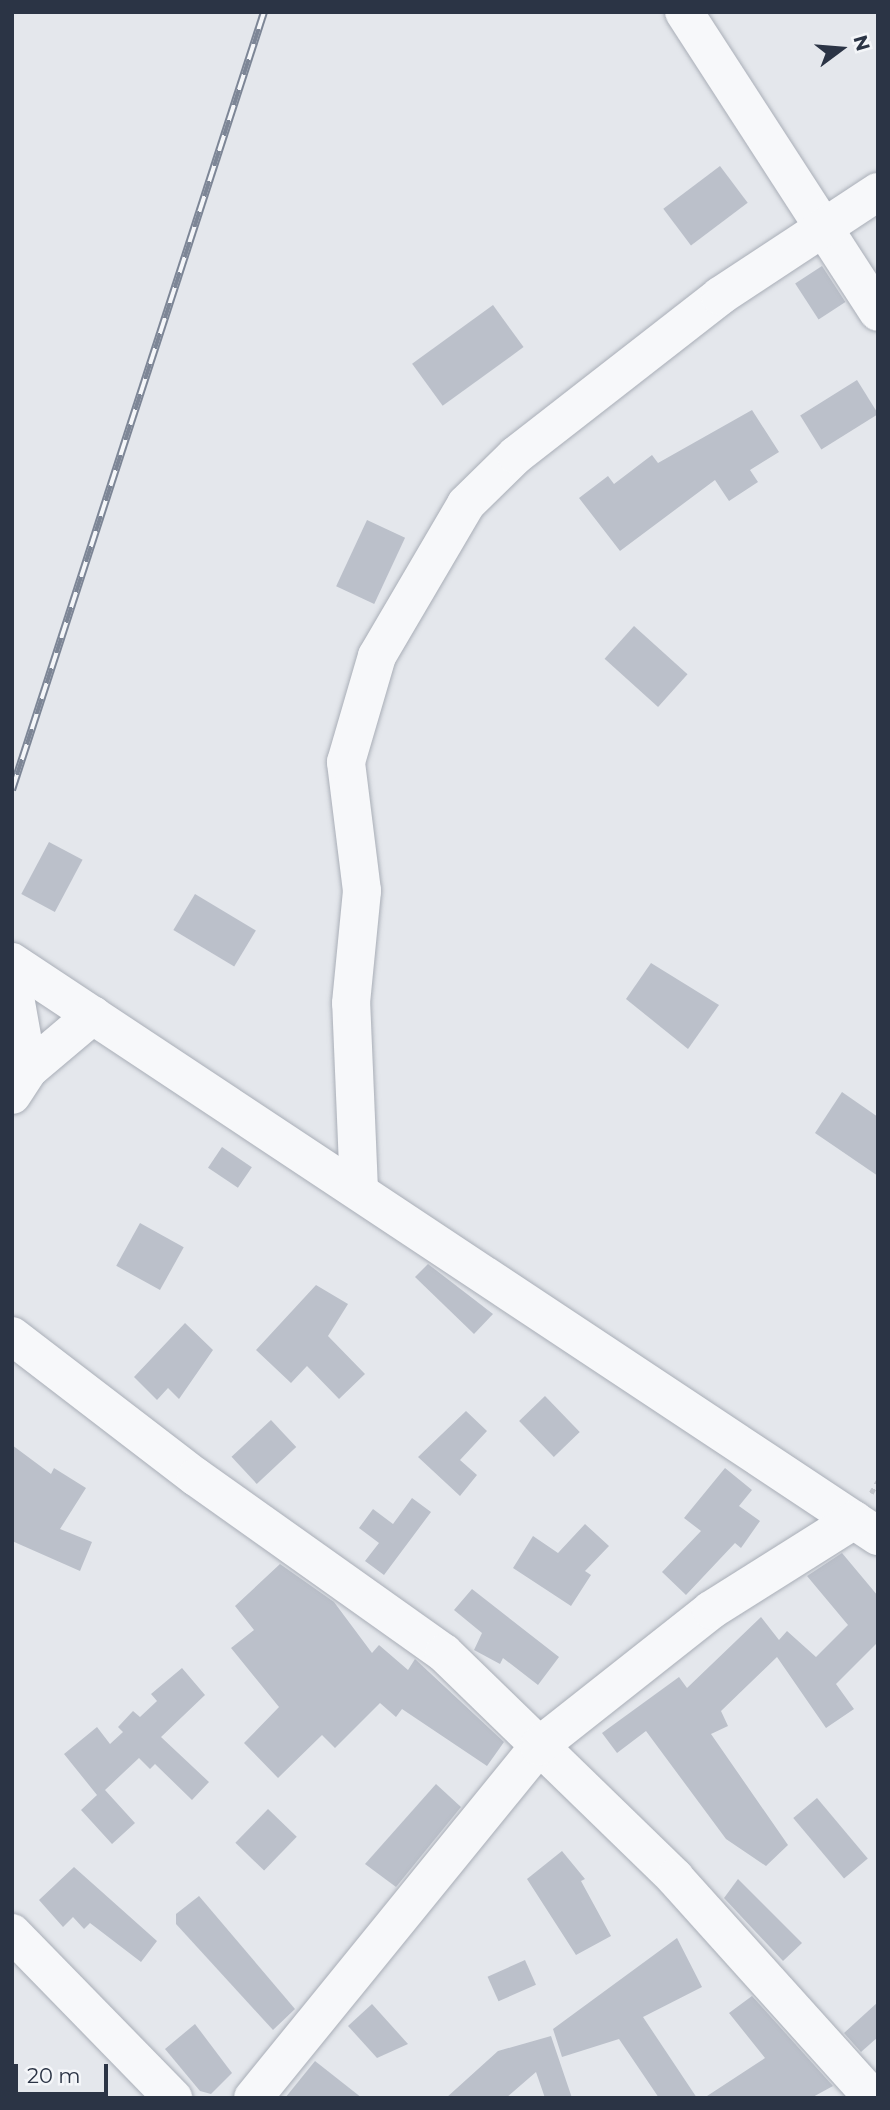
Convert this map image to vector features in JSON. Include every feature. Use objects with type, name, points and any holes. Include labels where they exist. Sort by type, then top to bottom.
[{"type":"street","points":[[684,12],[878,312]]},
{"type":"street","points":[[359,1190],[351,1003],[362,891],[346,762],[377,656],[467,504],[516,455],[821,225],[878,192]]},
{"type":"street","points":[[12,962],[866,1528],[711,1610],[539,1746],[253,2098]]},
{"type":"street","points":[[12,980],[20,1083]]},
{"type":"street","points":[[20,1083],[93,1015]]},
{"type":"street","points":[[12,1336],[196,1477],[444,1653],[675,1878],[873,2098]]},
{"type":"street","points":[[12,1933],[173,2098]]},
{"type":"building","points":[[720,166],[748,203],[691,245],[663,209]]},
{"type":"building","points":[[822,266],[845,302],[819,319],[795,283]]},
{"type":"building","points":[[493,305],[524,347],[443,406],[412,364]]},
{"type":"building","points":[[857,380],[878,414],[821,449],[800,416]]},
{"type":"building","points":[[752,410],[779,452],[750,470],[758,482],[729,501],[715,480],[620,551],[579,498],[608,476],[614,484],[652,455],[658,463]]},
{"type":"building","points":[[367,520],[405,538],[374,604],[336,586]]},
{"type":"building","points":[[634,626],[688,674],[658,707],[605,659]]},
{"type":"building","points":[[49,842],[83,860],[55,912],[21,894]]},
{"type":"building","points":[[195,894],[256,931],[234,967],[173,930]]},
{"type":"building","points":[[651,963],[719,1005],[688,1049],[626,999]]},
{"type":"building","points":[[842,1092],[878,1117],[878,1176],[815,1133]]},
{"type":"building","points":[[222,1147],[252,1167],[238,1188],[208,1168]]},
{"type":"building","points":[[140,1223],[184,1247],[160,1290],[116,1266]]},
{"type":"building","points":[[428,1264],[493,1314],[474,1334],[415,1277]]},
{"type":"building","points":[[316,1285],[348,1304],[328,1336],[365,1374],[339,1399],[307,1366],[291,1383],[256,1350]]},
{"type":"building","points":[[185,1323],[213,1350],[179,1399],[168,1388],[157,1400],[134,1377]]},
{"type":"building","points":[[545,1396],[580,1432],[554,1457],[519,1421]]},
{"type":"building","points":[[466,1411],[487,1431],[460,1460],[477,1475],[460,1496],[418,1457]]},
{"type":"building","points":[[271,1420],[296,1447],[257,1484],[232,1457]]},
{"type":"building","points":[[12,1445],[51,1474],[54,1468],[86,1488],[60,1529],[92,1542],[80,1571],[12,1541]]},
{"type":"building","points":[[725,1468],[752,1490],[739,1506],[760,1521],[741,1548],[735,1543],[686,1595],[662,1572],[701,1531],[684,1518]]},
{"type":"building","points":[[412,1498],[431,1512],[384,1575],[365,1561],[379,1543],[359,1528],[373,1509],[393,1524]]},
{"type":"building","points":[[585,1524],[609,1546],[585,1571],[591,1575],[571,1606],[513,1568],[533,1536],[558,1553]]},
{"type":"building","points":[[842,1553],[878,1596],[878,1642],[836,1684],[854,1709],[826,1728],[777,1657],[721,1711],[728,1726],[711,1734],[788,1845],[766,1866],[726,1839],[646,1731],[617,1753],[602,1733],[679,1677],[687,1688],[761,1617],[779,1640],[787,1631],[816,1657],[848,1625],[807,1576]]},
{"type":"building","points":[[280,1564],[334,1602],[372,1653],[379,1645],[408,1670],[415,1659],[504,1742],[487,1766],[402,1709],[396,1717],[380,1703],[335,1748],[322,1735],[278,1778],[244,1743],[279,1707],[231,1648],[254,1630],[235,1606]]},
{"type":"building","points":[[472,1589],[559,1657],[538,1685],[503,1658],[500,1664],[474,1650],[482,1633],[454,1610]]},
{"type":"building","points":[[182,1668],[205,1695],[161,1737],[209,1782],[192,1800],[155,1764],[150,1769],[139,1758],[105,1790],[135,1823],[112,1844],[81,1810],[97,1795],[64,1754],[97,1727],[110,1744],[123,1732],[118,1727],[133,1711],[140,1717],[157,1701],[151,1694]]},
{"type":"building","points":[[436,1784],[461,1807],[396,1887],[365,1864]]},
{"type":"building","points":[[817,1798],[868,1859],[844,1878],[793,1818]]},
{"type":"building","points":[[268,1809],[297,1837],[264,1871],[235,1843]]},
{"type":"building","points":[[562,1851],[585,1879],[581,1881],[611,1936],[576,1955],[527,1879]]},
{"type":"building","points":[[74,1867],[157,1941],[141,1962],[90,1923],[84,1929],[73,1917],[63,1927],[39,1900]]},
{"type":"building","points":[[738,1879],[802,1943],[783,1961],[724,1898]]},
{"type":"building","points":[[199,1896],[295,2009],[273,2030],[176,1924],[176,1914]]},
{"type":"building","points":[[677,1938],[702,1987],[643,2017],[697,2098],[659,2098],[619,2039],[562,2057],[553,2029]]},
{"type":"building","points":[[525,1960],[536,1985],[499,2001],[488,1977]]},
{"type":"building","points":[[752,1996],[833,2086],[811,2098],[704,2098],[765,2058],[729,2013]]},
{"type":"building","points":[[878,2002],[878,2037],[861,2052],[844,2033]]},
{"type":"building","points":[[372,2004],[408,2044],[377,2058],[348,2026]]},
{"type":"building","points":[[195,2024],[232,2073],[211,2094],[200,2091],[165,2049]]},
{"type":"building","points":[[551,2036],[572,2098],[545,2098],[536,2072],[506,2098],[446,2098],[498,2051]]},
{"type":"building","points":[[315,2061],[362,2098],[285,2098]]},
{"type":"railway","points":[[12,790],[264,12]]}]
